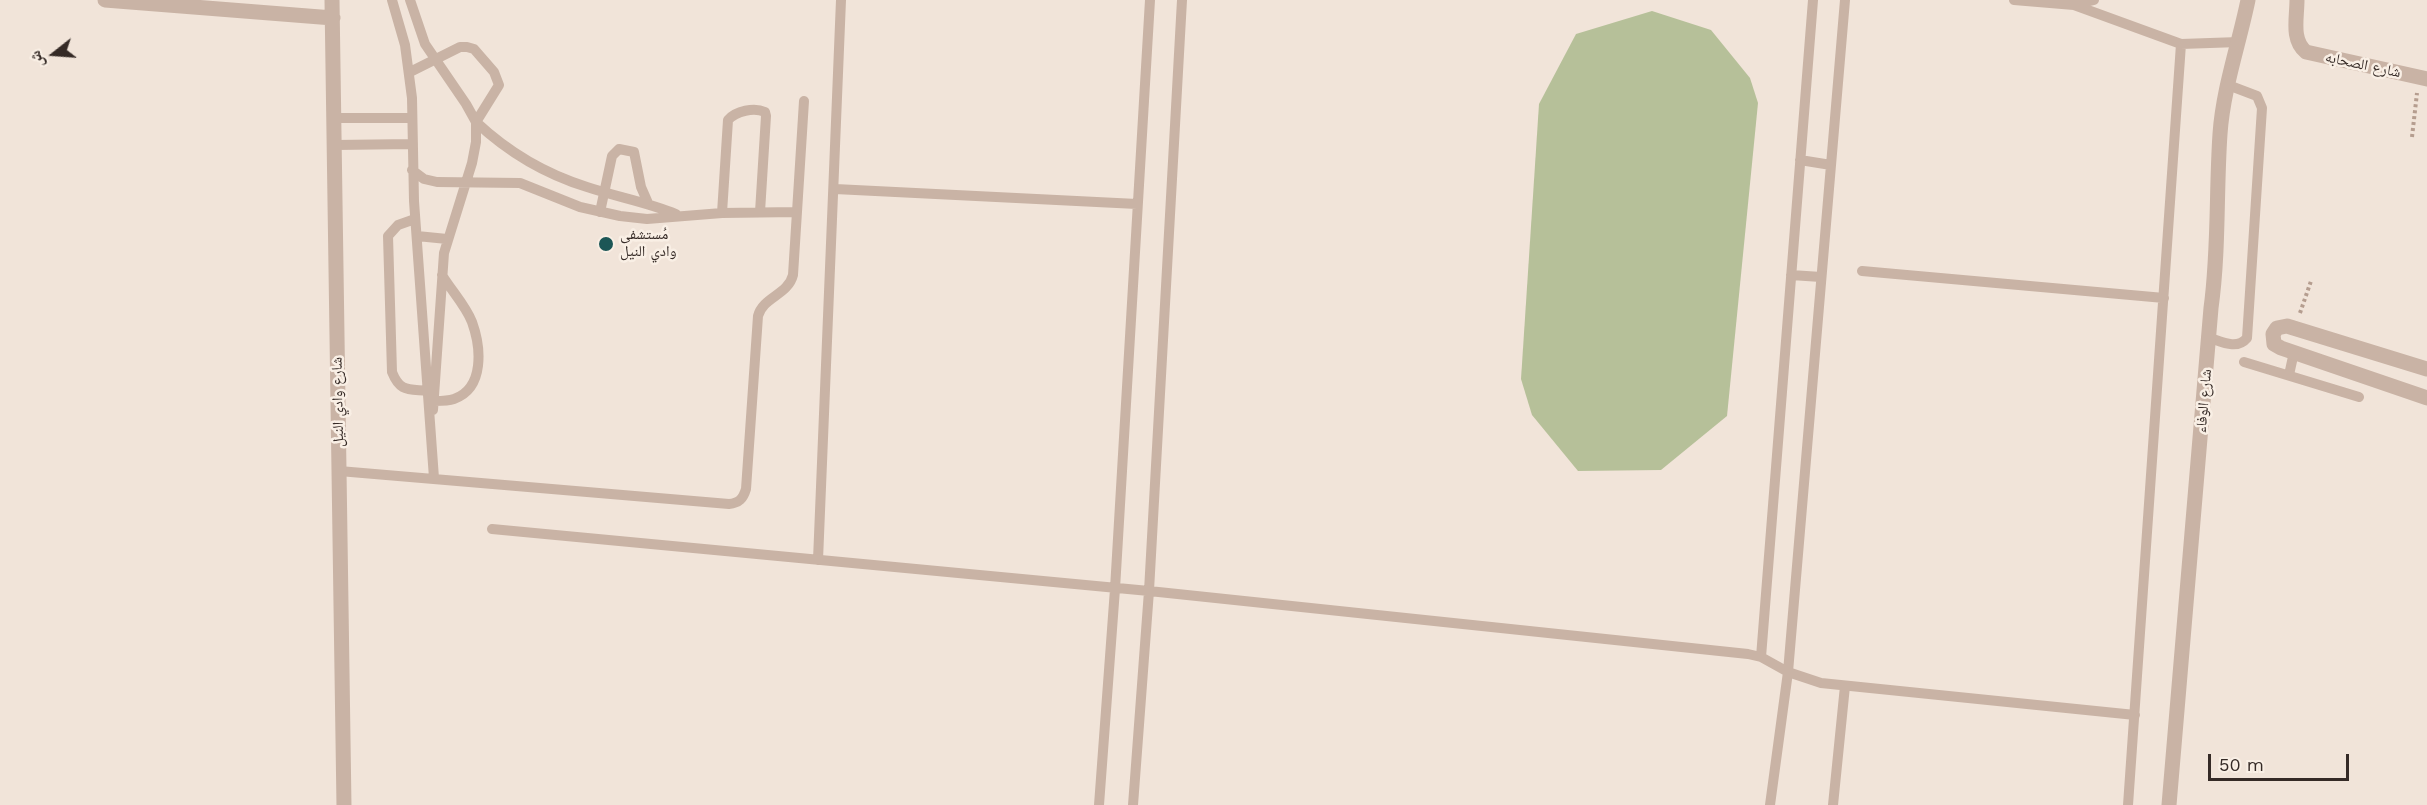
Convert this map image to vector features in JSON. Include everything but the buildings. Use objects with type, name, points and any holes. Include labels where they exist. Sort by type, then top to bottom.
[{"type":"street","points":[[105,0],[333,18]]},
{"type":"street","name":"شارع وادي النيل","points":[[332,0],[344,805]]},
{"type":"street","name":"شارع الوفاء","points":[[2169,805],[2216,269],[2220,133],[2228,84],[2248,0]]},
{"type":"street","name":"شارع الصحابه","points":[[2297,0],[2296,36],[2301,48],[2312,55],[2423,78]]},
{"type":"street","points":[[2427,369],[2294,328],[2280,326],[2274,330],[2272,337],[2277,346],[2427,398]]},
{"type":"lane","points":[[392,0],[410,72],[412,170],[434,478]]},
{"type":"lane","points":[[410,0],[425,44],[466,104],[476,123],[527,162],[586,187],[648,203],[679,215]]},
{"type":"lane","points":[[818,560],[841,0]]},
{"type":"lane","points":[[1099,805],[1115,589],[1150,0]]},
{"type":"lane","points":[[1133,805],[1149,591],[1182,0]]},
{"type":"lane","points":[[1761,657],[1813,0]]},
{"type":"lane","points":[[1770,805],[1788,672],[1845,0]]},
{"type":"lane","points":[[2014,0],[2074,5],[2181,44],[2239,42]]},
{"type":"lane","points":[[2074,5],[2094,0]]},
{"type":"lane","points":[[2128,805],[2181,44]]},
{"type":"lane","points":[[410,72],[460,47],[467,47],[474,49],[494,72],[499,85],[476,123],[476,142],[467,182],[447,239],[442,275],[435,401],[431,422]]},
{"type":"lane","points":[[2210,338],[2231,344],[2239,344],[2247,338],[2262,108],[2257,96],[2228,84]]},
{"type":"lane","points":[[339,471],[737,503],[743,497],[746,489],[758,316],[760,309],[792,282],[804,101]]},
{"type":"lane","points":[[722,213],[728,120],[736,113],[758,109],[765,112],[766,116],[760,213]]},
{"type":"lane","points":[[334,118],[412,118]]},
{"type":"lane","points":[[335,145],[413,144]]},
{"type":"lane","points":[[600,212],[612,156],[619,149],[629,149],[634,152],[641,187],[648,203]]},
{"type":"lane","points":[[1800,160],[1831,165]]},
{"type":"lane","points":[[412,170],[424,179],[437,182],[520,183],[580,207],[647,219],[679,215],[797,212]]},
{"type":"lane","points":[[834,189],[1137,204]]},
{"type":"lane","points":[[416,219],[398,225],[388,236],[392,372],[400,386],[406,389],[427,391]]},
{"type":"lane","points":[[417,236],[447,239]]},
{"type":"lane","points":[[1862,271],[2164,298]]},
{"type":"lane","points":[[435,401],[453,400],[468,391],[476,377],[479,360],[472,320],[442,275]]},
{"type":"lane","points":[[1791,275],[1821,277]]},
{"type":"lane","points":[[2289,375],[2294,352]]},
{"type":"lane","points":[[2244,362],[2359,397]]},
{"type":"lane","points":[[492,529],[1149,591],[1761,657],[1788,672],[1821,683],[2135,715]]},
{"type":"lane","points":[[1833,805],[1845,686]]},
{"type":"path","points":[[2412,137],[2423,78]]},
{"type":"path","points":[[2294,328],[2311,281]]},
{"type":"green space","points":[[1652,11],[1711,30],[1750,78],[1758,103],[1727,416],[1661,470],[1578,471],[1532,415],[1521,379],[1539,104],[1576,34]]},
{"type":"place","name":"مُستشفى وادي النيل","points":[[606,244]]}]
